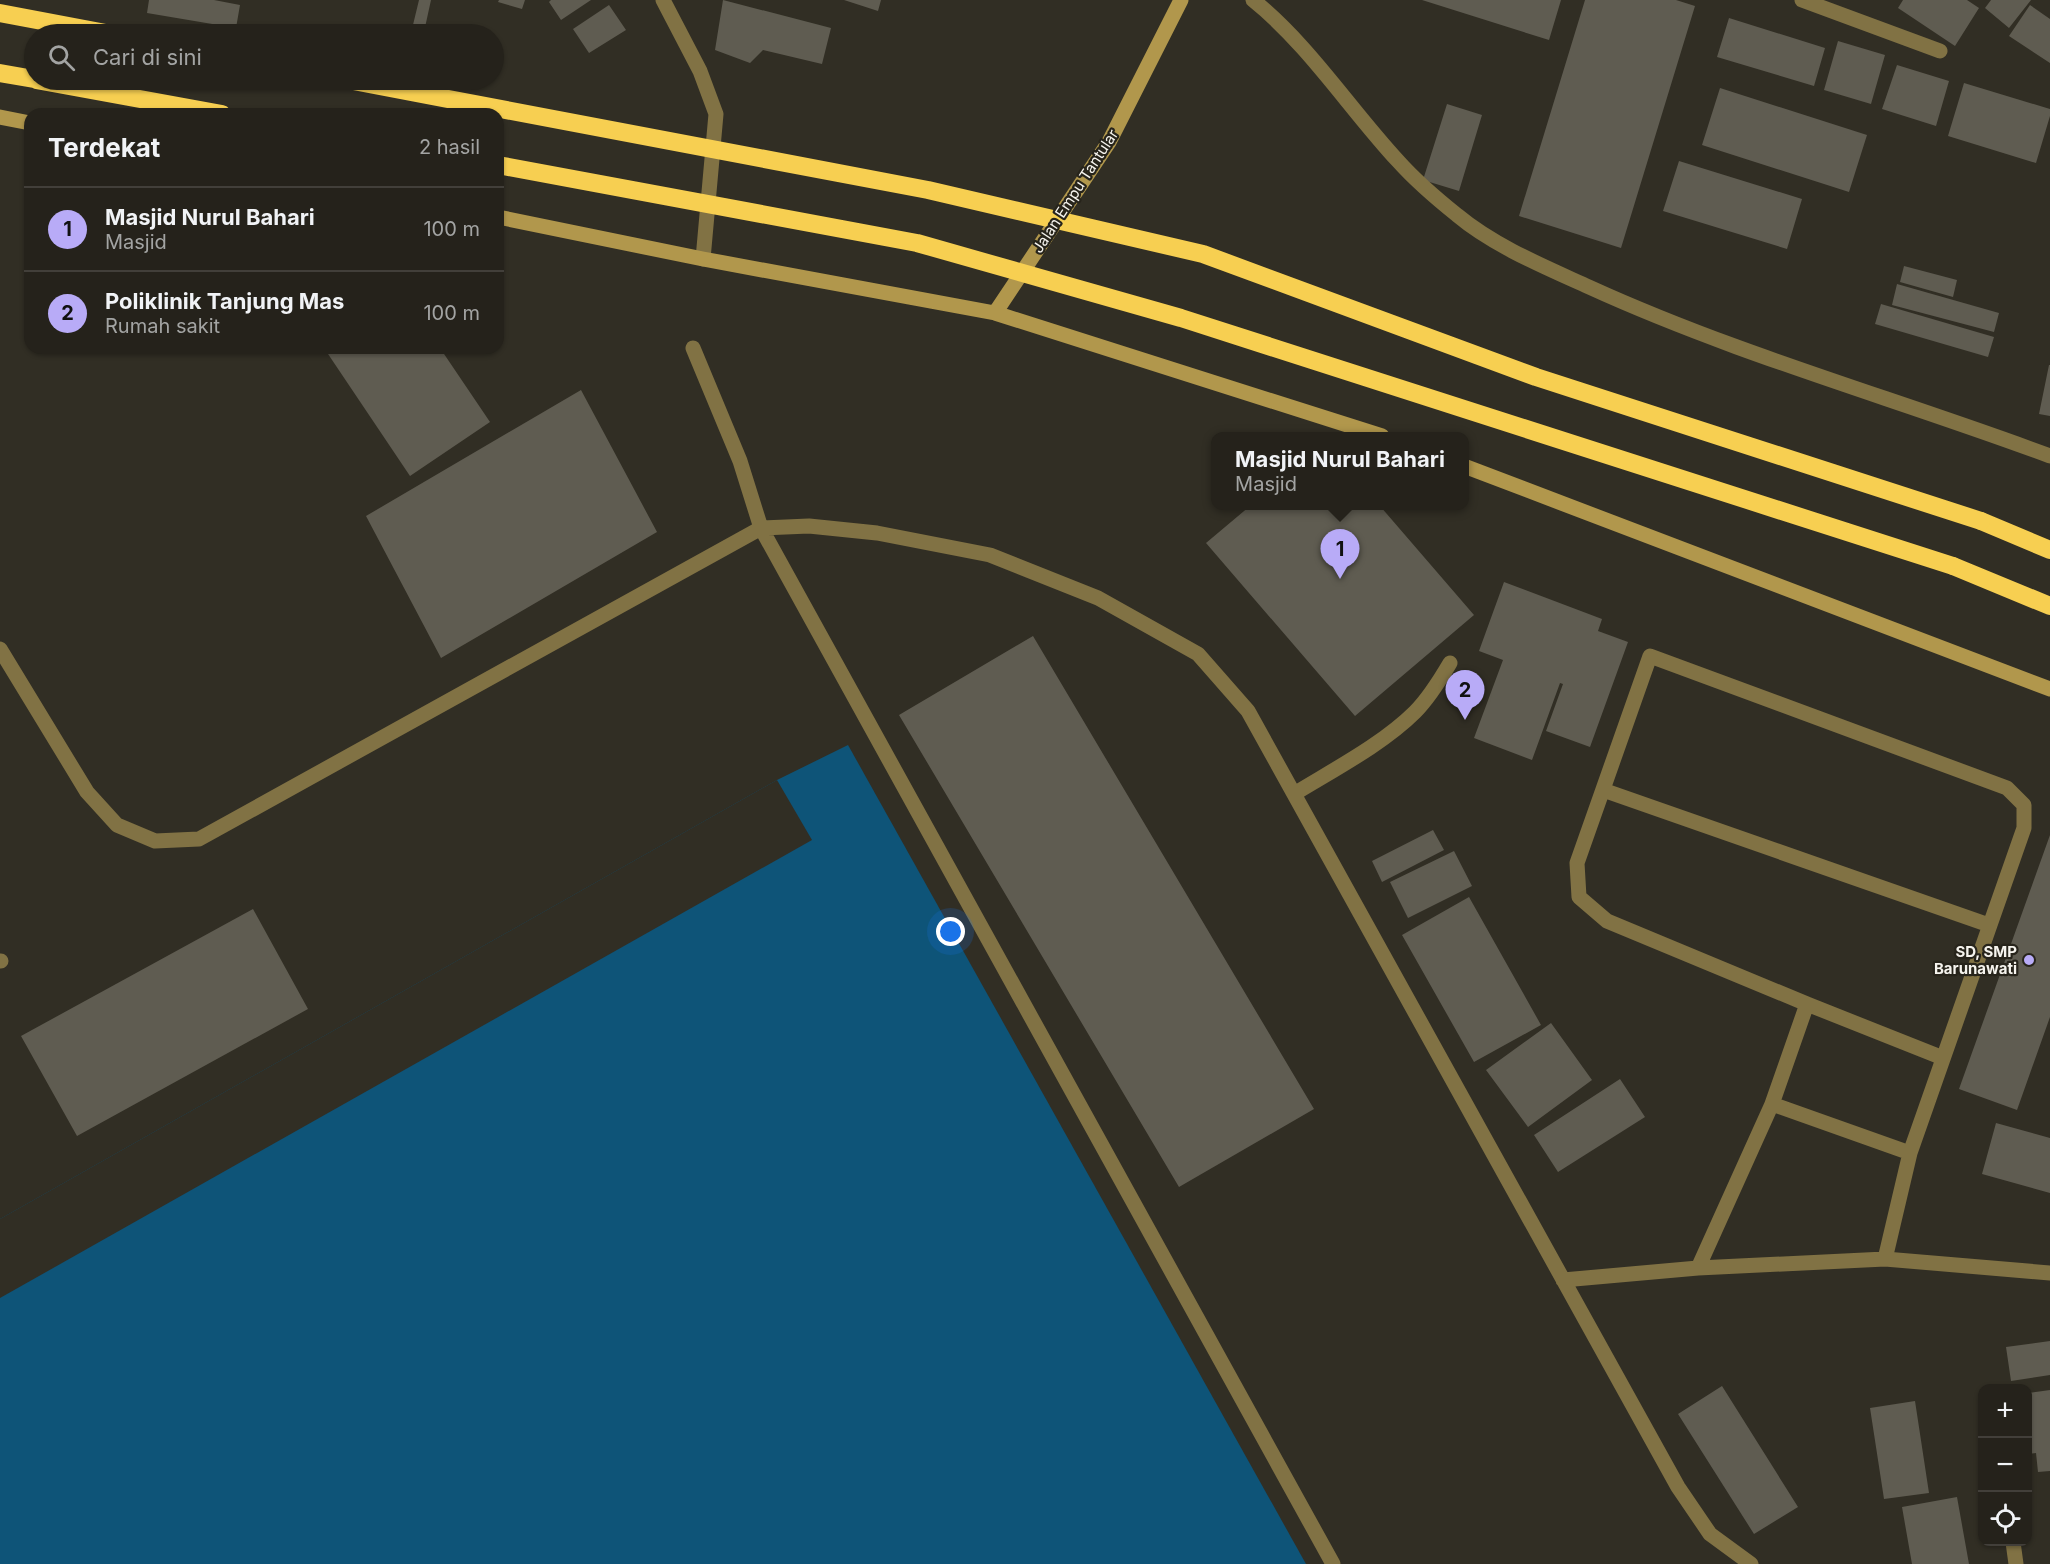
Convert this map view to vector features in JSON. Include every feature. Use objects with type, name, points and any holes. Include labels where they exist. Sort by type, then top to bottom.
[{"type":"highway","points":[[0,13],[58,24]]},
{"type":"highway","points":[[0,73],[24,77]]},
{"type":"highway","points":[[94,90],[190,108]]},
{"type":"highway","points":[[401,90],[496,108]]},
{"type":"highway","points":[[504,110],[928,190],[1203,254],[1536,377],[1981,521],[2050,550]]},
{"type":"highway","points":[[504,166],[917,243],[1181,318],[1953,566],[2050,606]]},
{"type":"street","points":[[663,0],[700,71],[716,114],[703,259]]},
{"type":"street","name":"Jalan Empu Tantular","points":[[995,313],[1109,142],[1181,0]]},
{"type":"street","points":[[1252,0],[1303,48],[1399,163],[1458,217],[1517,254],[1651,314],[1832,381],[1950,419],[2050,456]]},
{"type":"street","points":[[1802,0],[1940,51]]},
{"type":"street","points":[[0,117],[24,122]]},
{"type":"street","points":[[504,218],[703,259],[995,313],[1369,432]]},
{"type":"street","points":[[693,348],[740,461],[761,528],[1333,1564]]},
{"type":"street","points":[[1469,468],[2050,688]]},
{"type":"street","points":[[0,649],[87,792],[117,825],[155,841],[199,840],[761,528],[809,525],[877,533],[990,555],[1098,598],[1198,654],[1248,711],[1678,1487],[1710,1534],[1751,1564]]},
{"type":"street","points":[[1885,1259],[1910,1153],[2024,828],[2024,805],[2007,788],[1650,656],[1577,863],[1579,897],[1607,921],[1943,1058]]},
{"type":"street","points":[[1293,794],[1393,731],[1428,697],[1449,663]]},
{"type":"street","points":[[1603,790],[1989,925]]},
{"type":"street","points":[[1698,1268],[1772,1104],[1807,1004]]},
{"type":"street","points":[[1772,1104],[1910,1153]]},
{"type":"street","points":[[1563,1280],[1698,1268],[1885,1259],[2050,1273]]},
{"type":"street","points":[[2014,1546],[2016,1564]]},
{"type":"water","points":[[848,745],[1306,1564],[0,1564],[0,1219],[777,780]]},
{"type":"pier","points":[[777,780],[812,840],[0,1298],[0,1219]]},
{"type":"building","points":[[149,0],[214,0],[240,5],[237,24],[212,24],[147,13]]},
{"type":"building","points":[[419,0],[431,0],[426,24],[413,24]]},
{"type":"building","points":[[499,0],[525,0],[522,9],[498,2]]},
{"type":"building","points":[[551,0],[591,0],[561,20],[549,2]]},
{"type":"building","points":[[723,0],[831,28],[822,64],[763,50],[750,63],[715,50]]},
{"type":"building","points":[[844,0],[881,0],[878,11]]},
{"type":"building","points":[[1422,0],[1561,0],[1549,40]]},
{"type":"building","points":[[1585,0],[1676,0],[1695,6],[1621,248],[1519,216]]},
{"type":"building","points":[[1903,0],[1967,0],[1979,8],[1955,46],[1898,8]]},
{"type":"building","points":[[1991,0],[2031,0],[2009,28],[1985,8]]},
{"type":"building","points":[[609,5],[626,30],[589,53],[573,29]]},
{"type":"building","points":[[2030,5],[2050,19],[2050,63],[2009,36]]},
{"type":"building","points":[[1729,18],[1825,48],[1814,86],[1717,57]]},
{"type":"building","points":[[1838,41],[1885,55],[1871,104],[1824,90]]},
{"type":"building","points":[[1897,65],[1949,81],[1936,126],[1882,109]]},
{"type":"building","points":[[1964,83],[2050,109],[2036,163],[1948,136]]},
{"type":"building","points":[[1720,88],[1867,135],[1849,192],[1702,145]]},
{"type":"building","points":[[1447,104],[1482,115],[1459,191],[1423,180]]},
{"type":"building","points":[[1679,161],[1802,199],[1787,249],[1663,211]]},
{"type":"building","points":[[1904,266],[1957,280],[1953,297],[1900,282]]},
{"type":"building","points":[[1897,284],[1999,313],[1994,332],[1892,305]]},
{"type":"building","points":[[1881,304],[1994,337],[1988,357],[1875,324]]},
{"type":"building","points":[[328,354],[444,354],[490,422],[410,476]]},
{"type":"building","points":[[2050,365],[2050,416],[2039,414]]},
{"type":"building","points":[[581,390],[657,532],[441,658],[366,516]]},
{"type":"building","points":[[1245,510],[1383,510],[1474,615],[1355,716],[1206,543]]},
{"type":"building","points":[[1504,582],[1602,619],[1598,631],[1628,642],[1590,747],[1546,731],[1563,684],[1560,683],[1532,760],[1474,738],[1503,660],[1479,651]]},
{"type":"building","points":[[1033,636],[1314,1109],[1179,1187],[899,715]]},
{"type":"building","points":[[1433,830],[1444,850],[1382,882],[1372,861]]},
{"type":"building","points":[[2050,835],[2050,1017],[2017,1110],[1959,1089]]},
{"type":"building","points":[[1454,851],[1472,886],[1408,918],[1390,882]]},
{"type":"building","points":[[1469,897],[1541,1025],[1474,1062],[1402,935]]},
{"type":"building","points":[[253,909],[308,1009],[77,1136],[21,1036]]},
{"type":"building","points":[[1551,1023],[1592,1080],[1528,1127],[1486,1070]]},
{"type":"building","points":[[1620,1079],[1645,1117],[1558,1172],[1534,1135]]},
{"type":"building","points":[[1996,1123],[2050,1138],[2050,1193],[1982,1174]]},
{"type":"building","points":[[2050,1341],[2050,1375],[2011,1381],[2006,1347]]},
{"type":"building","points":[[1722,1386],[1798,1507],[1754,1534],[1678,1414]]},
{"type":"building","points":[[2050,1390],[2050,1471],[2038,1472],[2036,1453],[2032,1454],[2032,1392]]},
{"type":"building","points":[[1915,1401],[1929,1493],[1884,1499],[1870,1408]]},
{"type":"building","points":[[1957,1497],[1969,1564],[1912,1564],[1902,1507]]},
{"type":"place","name":"Masjid Nurul Bahari","points":[[1340,579]]},
{"type":"place","name":"Poliklinik Tanjung Mas","points":[[1465,720]]},
{"type":"place","name":"SD, SMP Barunawati","points":[[2029,960]]}]
